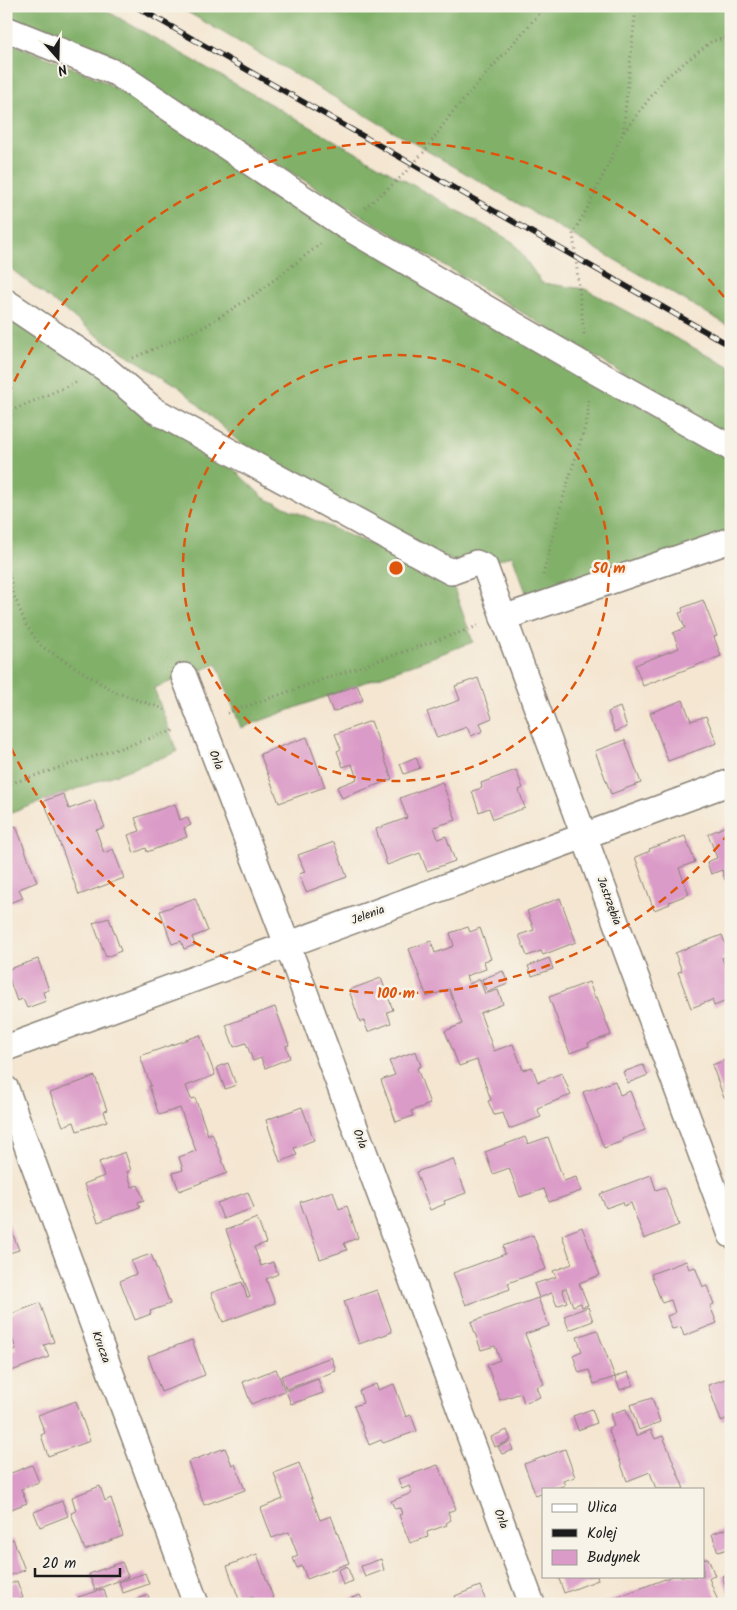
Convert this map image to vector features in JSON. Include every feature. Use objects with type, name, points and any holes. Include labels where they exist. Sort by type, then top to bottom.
[{"type":"street","points":[[6,29],[118,74],[345,226],[731,448]]},
{"type":"street","points":[[6,302],[106,369]]},
{"type":"street","name":"Jastrzębia","points":[[106,369],[154,410],[451,572],[476,563],[485,567],[731,1235]]},
{"type":"street","points":[[503,618],[731,540]]},
{"type":"street","name":"Orla","points":[[184,676],[287,944],[532,1604]]},
{"type":"street","name":"Jelenia","points":[[6,1048],[731,782]]},
{"type":"street","name":"Krucza","points":[[6,1089],[196,1604]]},
{"type":"path","points":[[6,413],[204,327],[257,293],[345,226],[401,177],[424,152],[451,114],[546,6]]},
{"type":"path","points":[[623,133],[636,6]]},
{"type":"path","points":[[529,609],[544,572],[563,498],[588,417],[589,368],[573,233],[588,207],[623,133],[665,78],[712,40],[731,37]]},
{"type":"path","points":[[6,445],[12,411]]},
{"type":"path","points":[[6,558],[12,590]]},
{"type":"path","points":[[6,580],[26,625],[41,646],[115,692],[201,721]]},
{"type":"path","points":[[6,785],[503,618]]},
{"type":"green space","points":[[6,6],[98,6],[513,242],[542,283],[585,289],[731,368],[731,439],[117,67],[6,21]]},
{"type":"green space","points":[[177,6],[731,6],[731,327]]},
{"type":"green space","points":[[6,41],[100,79],[731,461],[731,547],[536,619],[512,555],[471,570],[276,476],[178,386],[103,340],[6,265]]},
{"type":"green space","points":[[6,295],[165,404],[264,498],[451,580],[473,642],[241,728],[217,664],[154,688],[177,752],[6,815]]},
{"type":"building","points":[[703,600],[717,636],[714,637],[721,656],[643,686],[635,665],[679,648],[673,633],[685,628],[679,613],[683,612],[682,608]]},
{"type":"building","points":[[478,678],[492,718],[480,723],[483,731],[471,736],[467,727],[437,738],[427,712],[460,700],[455,686]]},
{"type":"building","points":[[357,685],[363,700],[333,712],[327,697]]},
{"type":"building","points":[[683,700],[691,721],[706,716],[717,743],[668,761],[650,713]]},
{"type":"building","points":[[620,707],[627,727],[615,732],[608,712]]},
{"type":"building","points":[[371,721],[392,779],[342,798],[337,787],[357,779],[352,764],[343,767],[337,751],[341,749],[335,734]]},
{"type":"building","points":[[307,737],[325,787],[279,803],[260,754]]},
{"type":"building","points":[[625,740],[641,783],[611,794],[595,751]]},
{"type":"building","points":[[416,757],[420,768],[404,774],[400,764]]},
{"type":"building","points":[[516,770],[523,788],[519,790],[525,808],[493,819],[489,808],[479,812],[472,791],[482,788],[481,783]]},
{"type":"building","points":[[442,782],[456,820],[434,827],[438,839],[446,836],[455,861],[427,871],[420,853],[387,865],[376,829],[407,818],[400,798]]},
{"type":"building","points":[[63,794],[69,809],[94,800],[105,827],[96,830],[104,853],[113,849],[124,878],[79,895],[44,801]]},
{"type":"building","points":[[175,804],[180,820],[187,817],[191,825],[184,828],[187,837],[147,852],[146,848],[134,853],[128,835],[140,831],[135,818]]},
{"type":"building","points":[[731,824],[731,878],[725,880],[722,870],[711,874],[707,862],[717,858],[708,834]]},
{"type":"building","points":[[16,826],[37,882],[19,889],[23,898],[6,904],[6,830]]},
{"type":"building","points":[[685,836],[695,862],[679,868],[689,894],[654,910],[635,857],[650,851],[649,849]]},
{"type":"building","points":[[334,842],[347,877],[306,892],[299,874],[305,872],[298,855]]},
{"type":"building","points":[[195,898],[208,931],[192,937],[195,945],[184,949],[181,941],[172,944],[160,911]]},
{"type":"building","points":[[560,898],[576,942],[543,955],[541,951],[527,956],[519,935],[534,930],[527,911]]},
{"type":"building","points":[[109,918],[121,951],[106,957],[93,923]]},
{"type":"building","points":[[468,927],[470,932],[480,928],[491,959],[484,961],[486,969],[466,976],[469,984],[480,979],[485,994],[498,990],[503,1004],[480,1013],[494,1051],[513,1044],[523,1070],[532,1067],[538,1082],[562,1073],[571,1095],[537,1108],[541,1117],[509,1129],[503,1113],[494,1115],[488,1101],[491,1100],[477,1060],[459,1066],[445,1031],[462,1024],[449,989],[427,997],[409,949],[431,941],[435,953],[454,946],[450,933]]},
{"type":"building","points":[[722,935],[730,955],[722,958],[731,981],[731,993],[727,994],[729,1000],[714,1006],[712,1000],[691,1008],[678,972],[682,971],[675,953]]},
{"type":"building","points":[[549,958],[553,969],[532,976],[528,966]]},
{"type":"building","points":[[38,959],[49,990],[43,992],[46,1001],[27,1008],[23,999],[17,1001],[6,970]]},
{"type":"building","points":[[503,971],[508,984],[487,992],[482,979]]},
{"type":"building","points":[[381,978],[393,1010],[387,1012],[391,1023],[368,1032],[364,1021],[360,1022],[349,990]]},
{"type":"building","points":[[589,982],[595,998],[597,997],[611,1035],[588,1043],[589,1046],[570,1053],[549,997]]},
{"type":"building","points":[[275,1007],[289,1045],[286,1046],[290,1058],[265,1068],[261,1058],[253,1061],[246,1043],[234,1047],[226,1025]]},
{"type":"building","points":[[200,1035],[215,1075],[186,1086],[191,1099],[195,1098],[208,1135],[212,1133],[227,1173],[179,1191],[173,1173],[183,1170],[179,1157],[196,1151],[180,1108],[159,1115],[140,1056]]},
{"type":"building","points":[[416,1051],[421,1066],[417,1068],[430,1104],[411,1111],[413,1116],[396,1122],[381,1080],[395,1075],[389,1061]]},
{"type":"building","points":[[731,1058],[731,1095],[724,1098],[712,1065]]},
{"type":"building","points":[[228,1063],[236,1085],[225,1089],[217,1067]]},
{"type":"building","points":[[643,1065],[648,1075],[628,1083],[623,1072]]},
{"type":"building","points":[[95,1076],[107,1110],[104,1111],[107,1121],[77,1131],[74,1122],[63,1126],[50,1093]]},
{"type":"building","points":[[615,1081],[620,1095],[630,1091],[645,1130],[604,1148],[583,1092]]},
{"type":"building","points":[[302,1107],[314,1140],[294,1148],[297,1155],[280,1162],[266,1120]]},
{"type":"building","points":[[525,1137],[528,1144],[548,1137],[564,1181],[576,1177],[581,1191],[549,1202],[544,1189],[520,1197],[509,1168],[493,1174],[485,1152]]},
{"type":"building","points":[[125,1152],[131,1170],[127,1172],[132,1187],[138,1185],[144,1200],[138,1202],[140,1207],[98,1222],[84,1184],[104,1176],[99,1162]]},
{"type":"building","points":[[453,1159],[466,1193],[444,1201],[445,1204],[430,1210],[416,1172]]},
{"type":"building","points":[[651,1175],[656,1190],[665,1187],[679,1225],[644,1239],[631,1203],[624,1206],[623,1202],[606,1208],[600,1194]]},
{"type":"building","points":[[333,1191],[339,1209],[347,1206],[358,1238],[344,1243],[347,1250],[320,1259],[300,1202]]},
{"type":"building","points":[[248,1192],[254,1208],[223,1219],[217,1203]]},
{"type":"building","points":[[6,1217],[19,1250],[6,1254]]},
{"type":"building","points":[[257,1218],[266,1243],[254,1247],[261,1266],[273,1262],[278,1274],[266,1279],[275,1303],[223,1322],[211,1293],[242,1282],[247,1297],[250,1297],[226,1230]]},
{"type":"building","points":[[582,1227],[600,1275],[579,1283],[588,1305],[582,1307],[581,1303],[573,1306],[566,1288],[562,1289],[567,1302],[557,1306],[552,1293],[539,1298],[534,1284],[556,1277],[553,1271],[572,1264],[562,1235]]},
{"type":"building","points":[[533,1235],[546,1269],[508,1283],[510,1289],[466,1305],[453,1273],[505,1254],[503,1246]]},
{"type":"building","points":[[151,1254],[170,1304],[150,1311],[151,1314],[135,1320],[120,1281],[136,1274],[131,1261]]},
{"type":"building","points":[[686,1261],[689,1269],[695,1267],[703,1287],[707,1286],[714,1304],[710,1306],[717,1323],[684,1336],[681,1327],[672,1329],[667,1316],[675,1313],[671,1300],[662,1303],[651,1274]]},
{"type":"building","points":[[377,1290],[392,1332],[359,1344],[344,1301]]},
{"type":"building","points":[[538,1298],[549,1326],[525,1334],[544,1384],[536,1387],[540,1397],[524,1403],[521,1393],[500,1400],[487,1365],[500,1360],[495,1346],[481,1350],[471,1322]]},
{"type":"building","points":[[40,1303],[54,1342],[44,1345],[49,1357],[9,1372],[6,1364],[6,1353],[16,1349],[6,1316]]},
{"type":"building","points":[[588,1307],[593,1321],[569,1330],[564,1316]]},
{"type":"building","points":[[597,1330],[615,1377],[594,1384],[589,1370],[579,1373],[573,1355],[582,1351],[577,1337]]},
{"type":"building","points":[[192,1340],[205,1375],[161,1392],[148,1356]]},
{"type":"building","points":[[331,1357],[336,1371],[286,1389],[281,1376]]},
{"type":"building","points":[[276,1369],[285,1391],[251,1404],[243,1382]]},
{"type":"building","points":[[628,1372],[633,1385],[620,1390],[615,1377]]},
{"type":"building","points":[[731,1377],[731,1417],[721,1421],[708,1385]]},
{"type":"building","points":[[318,1379],[323,1393],[291,1404],[286,1391]]},
{"type":"building","points":[[376,1384],[378,1390],[394,1384],[406,1417],[411,1415],[417,1431],[383,1443],[381,1440],[369,1445],[354,1406],[363,1403],[359,1391]]},
{"type":"building","points":[[652,1398],[660,1422],[639,1430],[630,1405]]},
{"type":"building","points":[[76,1401],[90,1441],[48,1456],[41,1435],[45,1433],[38,1415]]},
{"type":"building","points":[[592,1409],[597,1423],[578,1430],[573,1416]]},
{"type":"building","points":[[626,1409],[636,1436],[651,1430],[655,1439],[663,1436],[684,1488],[656,1488],[650,1472],[627,1481],[608,1428],[614,1426],[610,1414]]},
{"type":"building","points":[[507,1430],[511,1440],[495,1447],[491,1437]]},
{"type":"building","points":[[510,1442],[513,1450],[502,1454],[498,1447]]},
{"type":"building","points":[[225,1448],[232,1465],[235,1464],[245,1490],[204,1505],[188,1462]]},
{"type":"building","points":[[565,1449],[575,1477],[563,1481],[565,1485],[558,1488],[542,1488],[542,1493],[536,1496],[524,1464]]},
{"type":"building","points":[[299,1463],[320,1520],[331,1516],[349,1563],[307,1579],[302,1566],[297,1568],[293,1558],[298,1556],[289,1532],[272,1538],[261,1508],[283,1499],[274,1473]]},
{"type":"building","points":[[32,1465],[39,1482],[21,1489],[27,1503],[6,1511],[6,1475]]},
{"type":"building","points":[[438,1465],[456,1509],[448,1512],[451,1520],[446,1523],[447,1525],[427,1532],[428,1537],[410,1543],[399,1515],[402,1514],[400,1508],[395,1509],[391,1501],[412,1493],[409,1486],[402,1489],[398,1479]]},
{"type":"building","points":[[731,1480],[731,1491],[727,1481]]},
{"type":"building","points":[[100,1486],[105,1501],[111,1498],[123,1536],[85,1550],[71,1513],[76,1511],[72,1497]]},
{"type":"building","points":[[62,1501],[68,1516],[40,1527],[34,1512]]},
{"type":"building","points":[[731,1527],[731,1548],[718,1552],[712,1534]]},
{"type":"building","points":[[13,1539],[25,1570],[6,1577],[6,1542]]},
{"type":"building","points":[[257,1554],[274,1600],[265,1604],[255,1604],[253,1597],[240,1602],[227,1566]]},
{"type":"building","points":[[708,1558],[715,1576],[709,1578],[719,1604],[676,1604],[675,1601],[666,1604],[599,1604],[668,1578],[704,1578],[704,1559]]},
{"type":"building","points":[[381,1559],[384,1570],[365,1577],[361,1566]]},
{"type":"building","points":[[122,1562],[128,1577],[95,1590],[89,1574]]},
{"type":"building","points":[[347,1566],[353,1581],[343,1585],[338,1570]]},
{"type":"building","points":[[731,1572],[731,1599],[722,1576]]},
{"type":"building","points":[[145,1573],[149,1584],[123,1593],[119,1582]]},
{"type":"building","points":[[559,1578],[598,1578],[598,1580],[564,1593]]},
{"type":"building","points":[[6,1580],[8,1585],[17,1581],[23,1598],[18,1600],[20,1604],[15,1604],[14,1602],[6,1604]]},
{"type":"building","points":[[480,1586],[487,1604],[458,1604],[455,1596]]},
{"type":"building","points":[[104,1589],[107,1600],[96,1604],[81,1604],[78,1597]]},
{"type":"building","points":[[148,1595],[151,1604],[126,1604]]},
{"type":"building","points":[[360,1595],[364,1604],[347,1604],[346,1600]]},
{"type":"railway","points":[[135,6],[731,346]]}]
